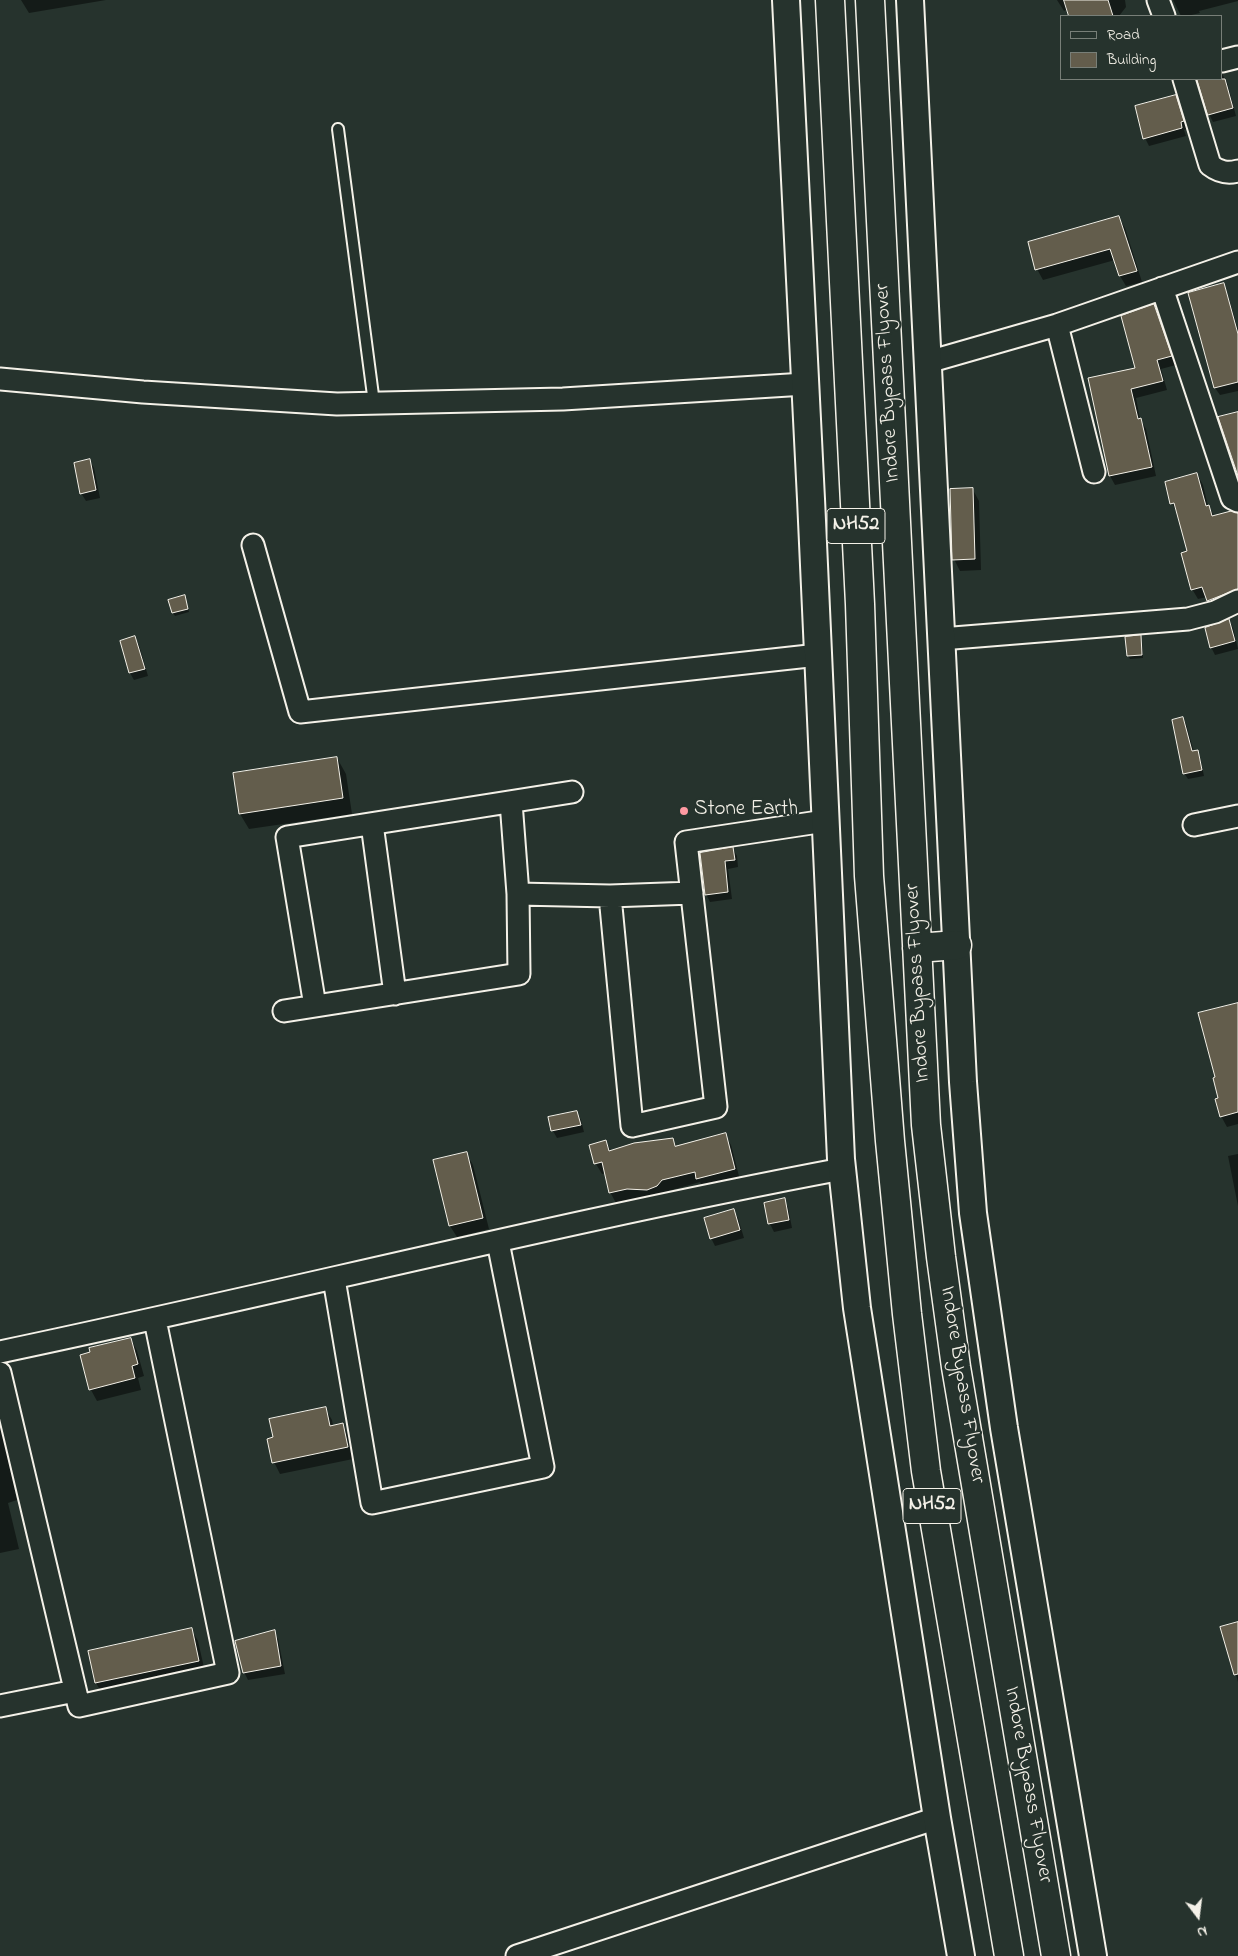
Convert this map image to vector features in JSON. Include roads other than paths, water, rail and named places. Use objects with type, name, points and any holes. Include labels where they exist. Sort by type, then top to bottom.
[{"type":"highway","name":"Indore Bypass Flyover","points":[[830,0],[860,604],[869,876],[882,1052],[906,1304],[926,1471],[1009,1956]]},
{"type":"highway","name":"Indore Bypass Flyover","points":[[870,0],[926,1125],[956,1367],[1056,1956]]},
{"type":"highway","points":[[917,948],[956,945]]},
{"type":"street","points":[[786,0],[842,1169],[857,1308],[937,1818],[961,1956]]},
{"type":"street","points":[[910,0],[963,1082],[973,1214],[1004,1428],[1093,1956]]},
{"type":"street","points":[[1158,0],[1164,15]]},
{"type":"street","points":[[1223,62],[1238,58]]},
{"type":"street","points":[[1184,80],[1210,165],[1219,172],[1238,171]]},
{"type":"street","points":[[928,362],[1057,325],[1238,262]]},
{"type":"street","points":[[1162,288],[1232,498],[1238,501]]},
{"type":"street","points":[[1057,325],[1094,472]]},
{"type":"street","points":[[0,379],[143,392],[337,404],[563,399],[805,384]]},
{"type":"street","points":[[253,545],[300,712],[818,655]]},
{"type":"street","points":[[941,639],[1188,619],[1215,612],[1238,601]]},
{"type":"street","points":[[315,1006],[287,837],[572,792]]},
{"type":"street","points":[[284,1011],[519,974],[518,894],[511,802]]},
{"type":"street","points":[[1194,825],[1238,816]]},
{"type":"street","points":[[610,896],[632,1126],[716,1107],[686,842],[825,822]]},
{"type":"street","points":[[372,824],[395,994]]},
{"type":"street","points":[[518,894],[610,896],[692,894]]},
{"type":"street","points":[[0,1352],[155,1320],[726,1191],[842,1169]]},
{"type":"street","points":[[334,1279],[372,1503],[543,1467],[498,1242]]},
{"type":"street","points":[[0,1373],[79,1706],[228,1673],[155,1320]]},
{"type":"street","points":[[0,1706],[75,1691]]},
{"type":"street","points":[[517,1956],[937,1818]]},
{"type":"lane","points":[[338,129],[374,403]]},
{"type":"place","name":"Stone Earth","points":[[684,811]]}]
